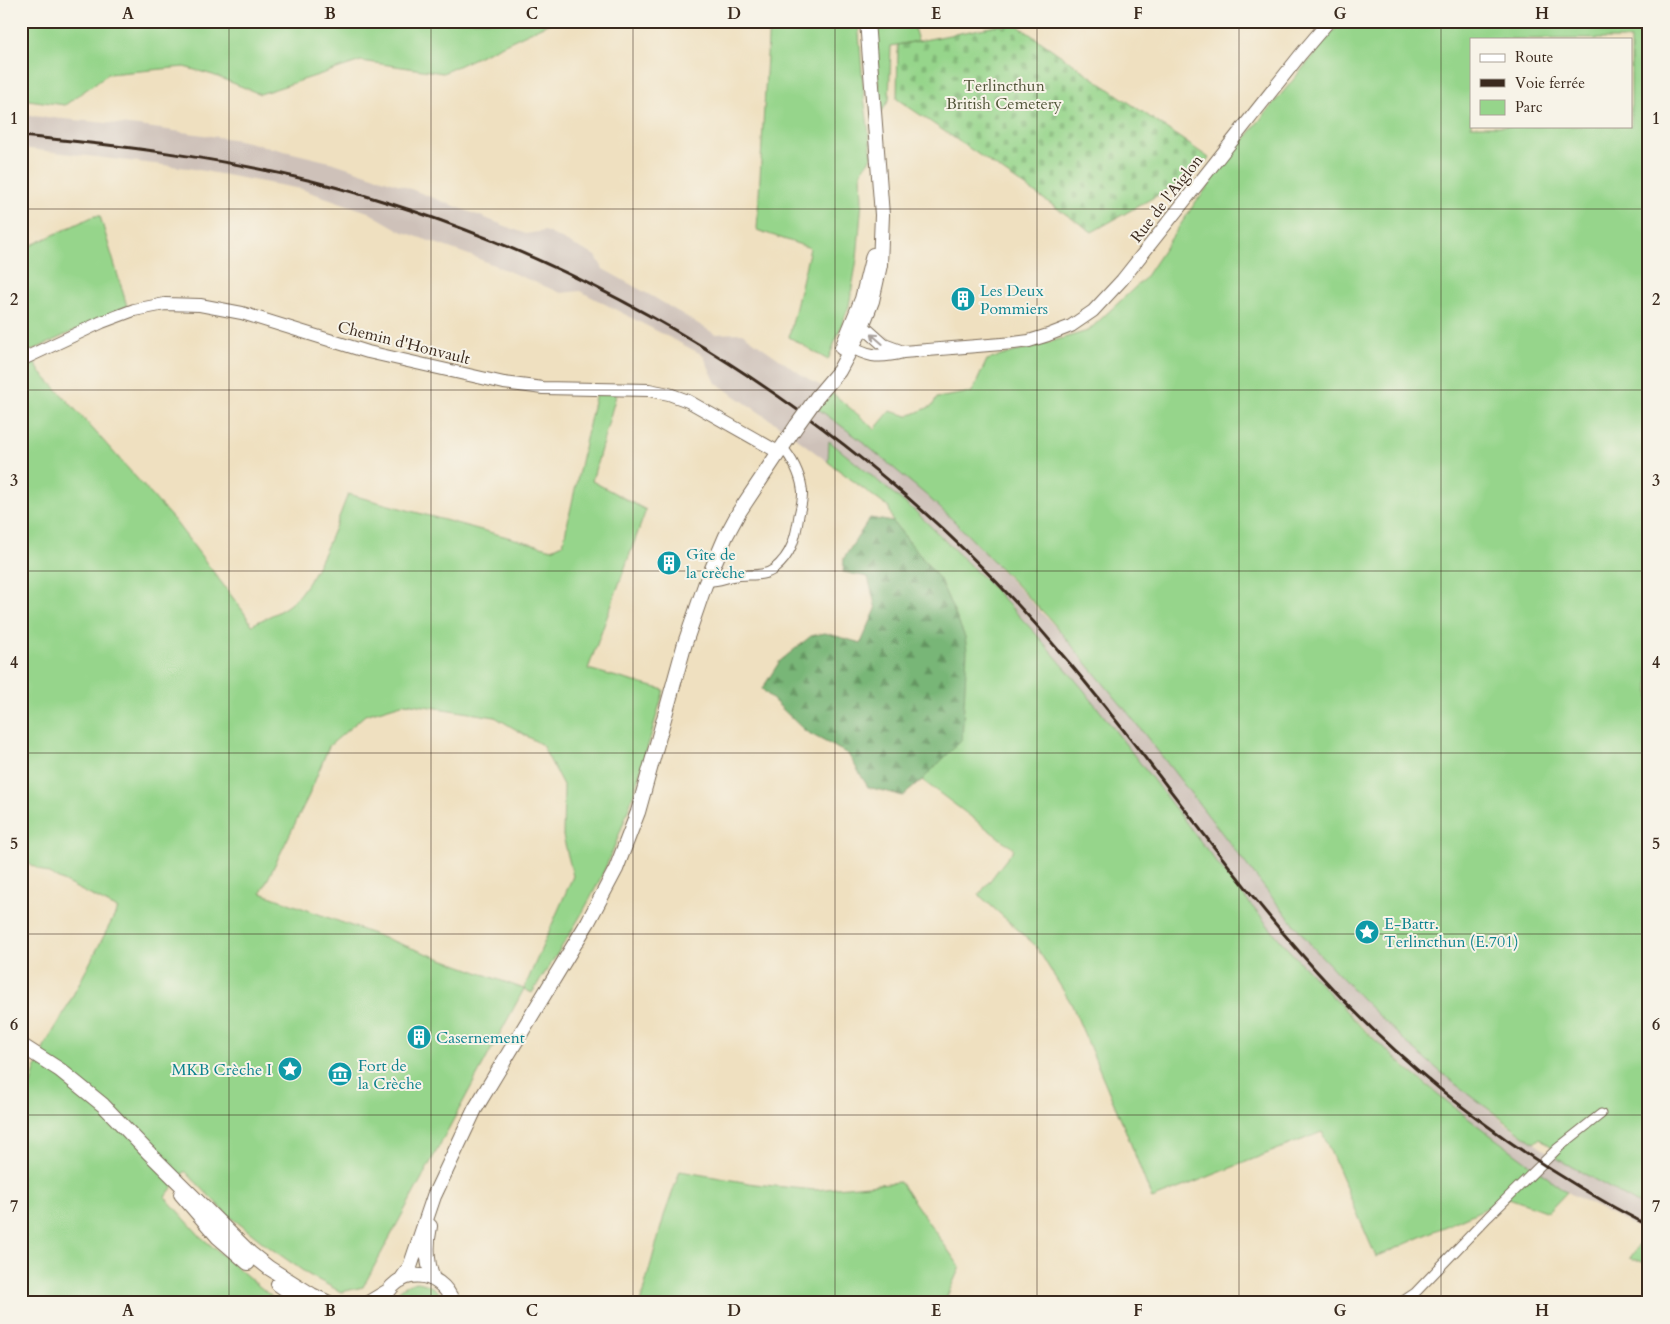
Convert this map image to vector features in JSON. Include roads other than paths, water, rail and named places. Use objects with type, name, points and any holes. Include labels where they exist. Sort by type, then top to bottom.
[{"type":"main road","points":[[368,1303],[386,1297],[410,1267],[431,1202],[460,1138],[486,1090],[605,891],[635,819],[690,626],[707,581],[734,520],[797,425],[839,370],[858,324],[874,250],[879,177],[867,21]]},
{"type":"main road","points":[[21,1045],[60,1070],[110,1111],[148,1152],[250,1253],[269,1268],[312,1295],[329,1303]]},
{"type":"main road","points":[[434,1279],[427,1257],[429,1233],[460,1138]]},
{"type":"main road","points":[[148,1152],[191,1207],[218,1237],[257,1270],[306,1303]]},
{"type":"main road","points":[[401,1280],[416,1275],[434,1279],[446,1289],[453,1303]]},
{"type":"street","name":"Rue de l'Aiglon","points":[[848,345],[864,354],[889,356],[903,352],[1029,341],[1056,332],[1082,319],[1099,305],[1122,280],[1329,21]]},
{"type":"street","name":"Chemin d'Honvault","points":[[21,360],[102,322],[134,310],[166,304],[200,305],[242,313],[368,352],[504,383],[543,388],[649,390],[669,394],[688,401],[780,450]]},
{"type":"street","points":[[858,324],[884,345],[903,352]]},
{"type":"street","points":[[707,581],[767,573],[778,566],[789,553],[796,534],[802,491],[789,456],[780,450]]},
{"type":"street","points":[[1400,1303],[1415,1293],[1562,1144],[1601,1114]]},
{"type":"railway","points":[[21,136],[94,143],[240,165],[312,181],[422,214],[528,256],[631,306],[730,364],[823,429],[912,501],[995,580],[1104,705],[1264,911],[1333,989],[1368,1025],[1442,1091],[1521,1150],[1605,1202],[1649,1226]]},
{"type":"place","name":"Les Deux Pommiers","points":[[963,299]]},
{"type":"place","name":"Gîte de la crèche","points":[[669,563]]},
{"type":"place","name":"E-Battr. Terlincthun (E.701)","points":[[1367,932]]},
{"type":"place","name":"Casernement","points":[[419,1037]]},
{"type":"place","name":"MKB Crèche I","points":[[290,1069]]},
{"type":"place","name":"Fort de la Crèche","points":[[340,1074]]},
{"type":"park label","name":"Terlincthun British Cemetery","points":[[1004,94]]}]
